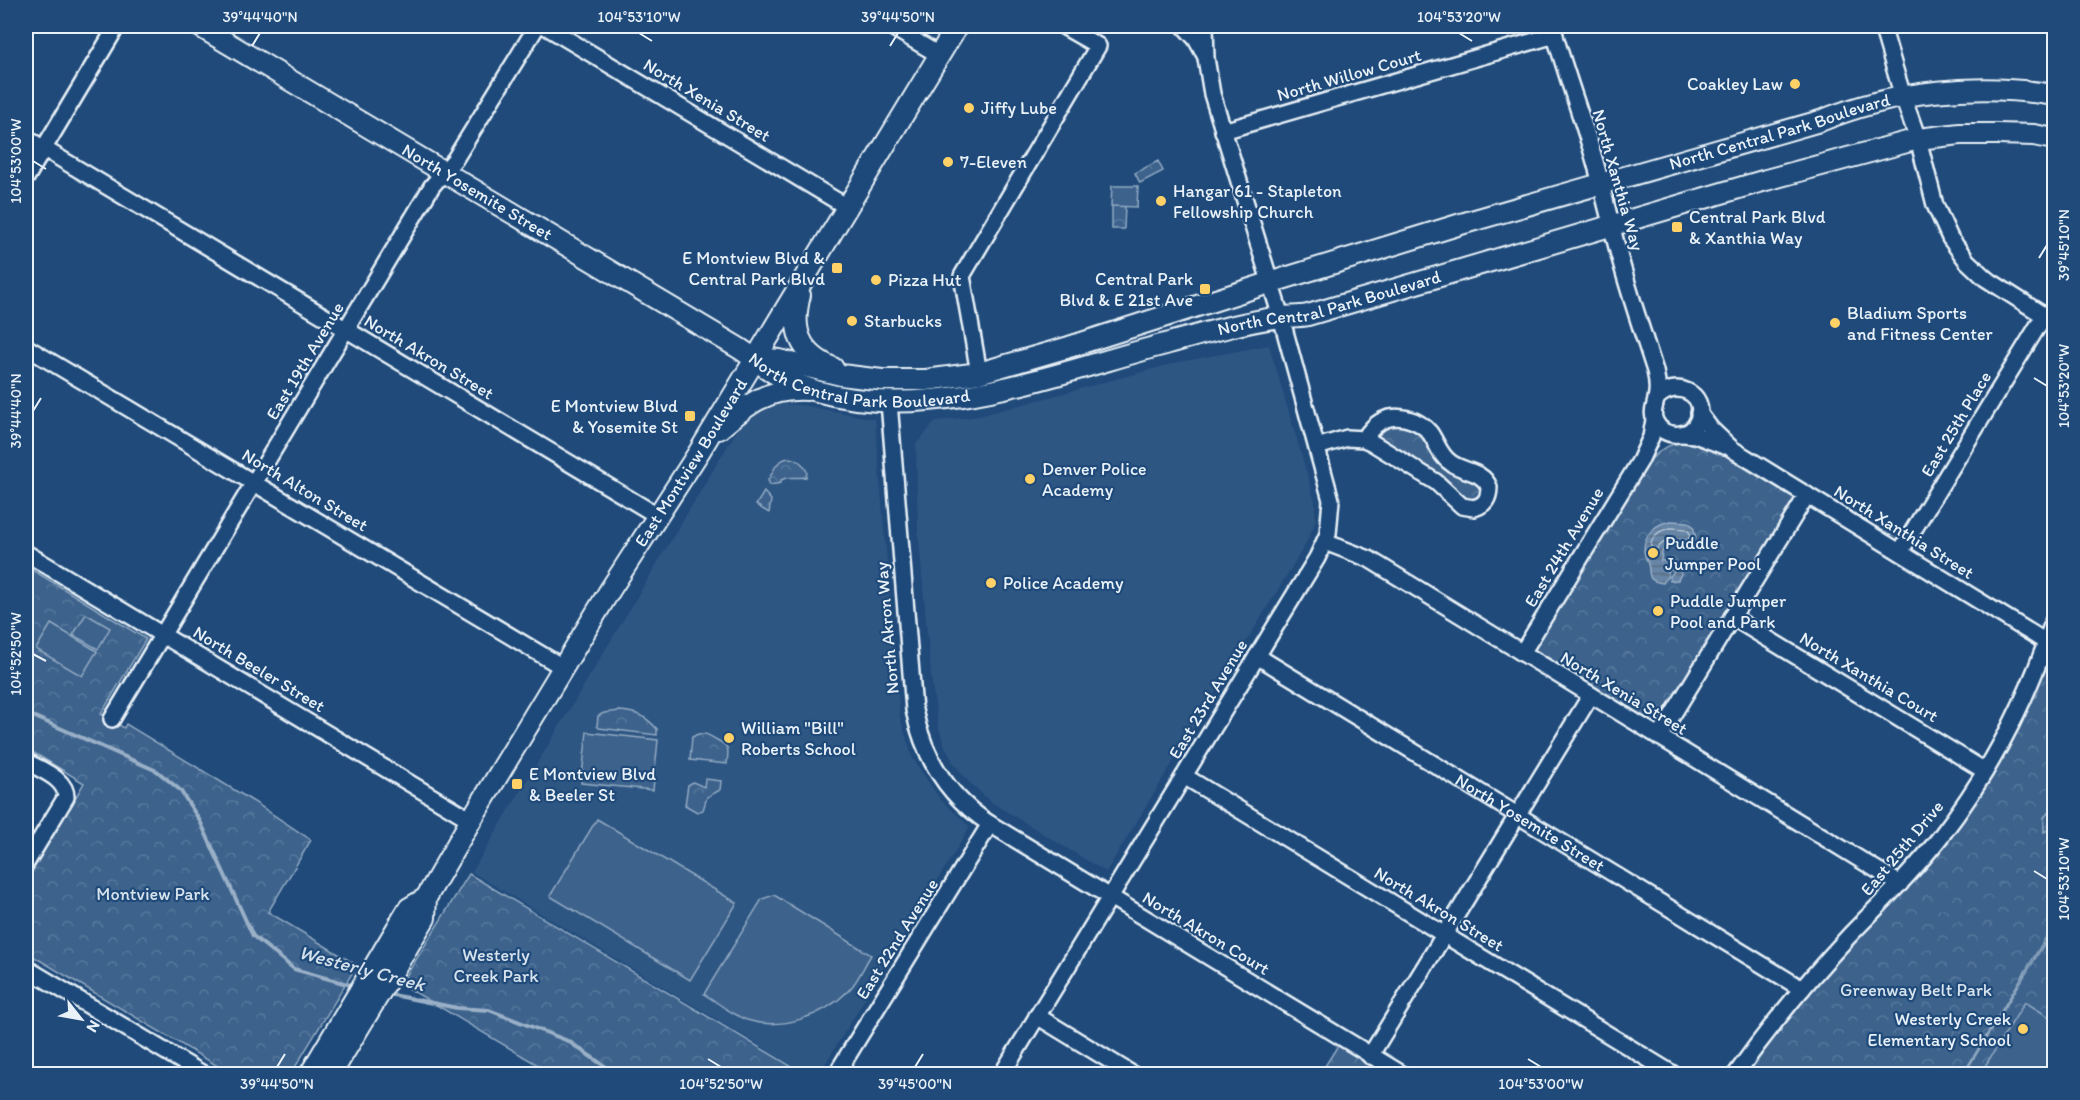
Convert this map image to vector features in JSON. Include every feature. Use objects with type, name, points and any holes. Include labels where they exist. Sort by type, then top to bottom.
[{"type":"main road","name":"North Yosemite Street","points":[[199,26],[756,358]]},
{"type":"main road","name":"East Montview Boulevard","points":[[331,1074],[362,1005],[381,972],[409,908],[426,898],[471,820],[705,442],[957,26]]},
{"type":"main road","name":"North Central Park Boulevard","points":[[756,358],[779,360],[861,378],[886,380],[926,380],[979,373],[1069,347],[1269,283],[1820,121],[1862,106],[1953,90],[1991,89],[2055,95]]},
{"type":"main road","name":"North Central Park Boulevard","points":[[756,358],[772,372],[818,391],[889,402],[948,398],[1018,385],[1196,336],[1281,317],[1308,315],[1766,180],[1918,139],[1960,134],[1997,134],[2034,135],[2055,139]]},
{"type":"main road","points":[[804,280],[796,315],[800,341],[823,363],[861,378]]},
{"type":"main road","points":[[705,442],[742,410],[772,393],[791,389],[818,391]]},
{"type":"main road","name":"East Montview Boulevard","points":[[310,1074],[362,1005]]},
{"type":"street","points":[[26,178],[117,26]]},
{"type":"street","name":"East 19th Avenue","points":[[112,719],[432,186],[455,159],[537,26]]},
{"type":"street","name":"North Xenia Street","points":[[545,26],[848,207]]},
{"type":"street","points":[[890,26],[939,55]]},
{"type":"street","points":[[979,373],[962,276],[1098,46],[1063,26]]},
{"type":"street","points":[[1184,26],[1196,39],[1206,58]]},
{"type":"street","points":[[1205,26],[1206,58]]},
{"type":"street","points":[[1882,26],[1918,139],[1935,205],[1953,243],[1967,261],[1985,278],[2050,319]]},
{"type":"street","name":"North Willow Court","points":[[1223,131],[1553,30]]},
{"type":"street","name":"North Xanthia Way","points":[[1553,30],[1588,139],[1656,374],[1656,399]]},
{"type":"street","name":"East 23rd Avenue","points":[[1002,1074],[1325,542],[1330,520],[1331,500],[1317,447],[1281,317],[1212,94],[1206,58]]},
{"type":"street","name":"North Akron Street","points":[[26,138],[658,516]]},
{"type":"street","name":"East 25th Place","points":[[1900,552],[2050,319]]},
{"type":"street","name":"North Xanthia Way","points":[[1647,346],[1666,374],[1680,388]]},
{"type":"street","name":"North Alton Street","points":[[26,347],[564,668]]},
{"type":"street","points":[[1680,388],[1696,400],[1699,413],[1694,426],[1679,434],[1663,430],[1654,420],[1653,413],[1656,399],[1667,390],[1680,388]]},
{"type":"street","name":"North Akron Way","points":[[889,402],[914,710],[918,729],[936,771],[949,789],[965,806],[990,824]]},
{"type":"street","name":"North Xanthia Street","points":[[1699,413],[1732,449]]},
{"type":"street","points":[[1317,447],[1347,438],[1364,439],[1436,482],[1462,506],[1474,508],[1485,503],[1489,488],[1483,478],[1451,463],[1441,453],[1431,435],[1415,422],[1401,418],[1386,419],[1373,428],[1364,439]]},
{"type":"street","name":"East 24th Avenue","points":[[1522,653],[1640,461],[1651,437],[1654,420]]},
{"type":"street","name":"North Xanthia Street","points":[[1679,434],[1701,437],[1732,449],[2051,645]]},
{"type":"street","name":"East 24th Avenue","points":[[1640,461],[1679,434]]},
{"type":"street","points":[[1659,737],[1807,495]]},
{"type":"street","name":"North Xenia Street","points":[[1325,542],[1368,559],[1900,884]]},
{"type":"street","name":"North Beeler Street","points":[[26,553],[471,820]]},
{"type":"street","name":"North Xanthia Court","points":[[1732,617],[1985,771]]},
{"type":"street","name":"East 25th Drive","points":[[1736,1074],[1802,989],[1848,937],[1900,884],[1940,837],[1985,771],[2020,707],[2051,645],[2055,619]]},
{"type":"street","name":"North Yosemite Street","points":[[1257,656],[1802,989]]},
{"type":"street","points":[[1371,1056],[1591,695]]},
{"type":"street","points":[[26,761],[60,782],[66,789],[66,797],[26,862]]},
{"type":"street","name":"North Akron Street","points":[[1184,776],[1673,1074]]},
{"type":"street","name":"North Akron Court","points":[[990,824],[1401,1074]]},
{"type":"street","name":"East 22nd Avenue","points":[[841,1074],[840,1068],[990,824]]},
{"type":"street","points":[[26,968],[203,1074]]},
{"type":"street","points":[[1037,1016],[1132,1074]]},
{"type":"shaded area","name":"Denver Police Academy","points":[[1269,345],[1315,501],[1313,528],[1304,547],[1106,872],[991,802],[965,778],[945,746],[938,726],[931,676],[918,530],[916,444],[936,421],[979,416],[1179,362]]},
{"type":"shaded area","name":"William \"Bill\" Roberts School","points":[[781,404],[802,405],[875,419],[900,718],[913,759],[940,799],[970,827],[819,1074],[807,1074],[472,872],[742,422],[758,410]]},
{"type":"green space","points":[[1158,161],[1163,171],[1140,183],[1135,173]]},
{"type":"green space","points":[[1112,186],[1138,186],[1137,207],[1111,206]]},
{"type":"green space","points":[[1112,206],[1125,206],[1124,229],[1112,229]]},
{"type":"green space","points":[[1388,424],[1413,426],[1475,478],[1485,495],[1470,504],[1373,434]]},
{"type":"green space","points":[[1693,440],[1724,453],[1731,460],[1796,499],[1658,726],[1534,650],[1646,465],[1656,454],[1667,447]]},
{"type":"green space","points":[[788,458],[802,464],[807,472],[806,477],[787,478],[781,480],[781,483],[770,485],[768,480],[775,467]]},
{"type":"green space","points":[[764,492],[771,500],[769,513],[756,505]]},
{"type":"green space","name":"Montview Park","points":[[26,566],[146,639],[101,714],[124,728],[126,724],[254,802],[311,840],[268,912],[357,965],[291,1074],[231,1074],[26,952],[26,882],[84,783],[26,748]]},
{"type":"green space","points":[[86,614],[110,628],[98,649],[73,635]]},
{"type":"green space","name":"Greenway Belt Park","points":[[2054,619],[2054,924],[1963,1074],[1736,1074],[1969,797]]},
{"type":"green space","points":[[51,624],[97,651],[82,676],[36,649]]},
{"type":"green space","points":[[619,711],[631,712],[645,718],[657,729],[657,735],[597,726],[598,716]]},
{"type":"green space","points":[[587,732],[658,740],[653,790],[581,783]]},
{"type":"green space","points":[[698,734],[708,735],[727,747],[727,764],[690,760],[692,737]]},
{"type":"green space","points":[[705,779],[721,781],[720,790],[707,797],[703,810],[697,812],[685,805],[688,785],[693,782],[704,787]]},
{"type":"green space","points":[[2054,805],[2054,818],[2049,823],[2048,830],[2044,832],[2044,818]]},
{"type":"green space","points":[[597,819],[737,903],[690,980],[550,896]]},
{"type":"green space","name":"Westerly Creek Park","points":[[469,874],[804,1074],[553,1074],[401,984]]},
{"type":"green space","points":[[774,895],[871,955],[858,978],[839,999],[802,1019],[774,1024],[747,1020],[704,994],[762,899]]},
{"type":"green space","name":"Westerly Creek Elementary School","points":[[2054,928],[2054,1074],[1964,1074]]},
{"type":"green space","points":[[2025,1002],[2054,1020],[2054,1074],[1980,1074]]},
{"type":"green space","points":[[1342,1039],[1402,1074],[1320,1074]]},
{"type":"water","name":"Puddle Jumper Pool","points":[[1671,521],[1687,522],[1693,526],[1696,538],[1688,548],[1677,546],[1662,552],[1661,561],[1673,560],[1680,567],[1681,574],[1678,580],[1670,581],[1670,576],[1674,572],[1669,570],[1663,583],[1653,581],[1644,552],[1646,539],[1660,524]]},
{"type":"waterway","name":"Westerly Creek","points":[[26,713],[157,771],[180,790],[200,821],[253,936],[294,969],[354,986]]},
{"type":"waterway","name":"Westerly Creek","points":[[388,994],[457,1008],[489,1010],[568,1041],[606,1067],[612,1074]]},
{"type":"place","name":"Coakley Law","points":[[1795,84]]},
{"type":"place","name":"Jiffy Lube","points":[[969,108]]},
{"type":"place","name":"7-Eleven","points":[[948,162]]},
{"type":"place","name":"Hangar 61 - Stapleton Fellowship Church","points":[[1161,201]]},
{"type":"place","name":"Central Park Blvd & Xanthia Way","points":[[1677,227]]},
{"type":"place","name":"E Montview Blvd & Central Park Blvd","points":[[837,268]]},
{"type":"place","name":"Pizza Hut","points":[[876,280]]},
{"type":"place","name":"Central Park Blvd & E 21st Ave","points":[[1205,289]]},
{"type":"place","name":"Starbucks","points":[[852,321]]},
{"type":"place","name":"Bladium Sports and Fitness Center","points":[[1835,323]]},
{"type":"place","name":"E Montview Blvd & Yosemite St","points":[[690,416]]},
{"type":"place","name":"Denver Police Academy","points":[[1030,479]]},
{"type":"place","name":"Puddle Jumper Pool","points":[[1653,553]]},
{"type":"place","name":"Police Academy","points":[[991,583]]},
{"type":"place","name":"Puddle Jumper Pool and Park","points":[[1658,611]]},
{"type":"place","name":"William \"Bill\" Roberts School","points":[[729,738]]},
{"type":"place","name":"E Montview Blvd & Beeler St","points":[[517,784]]},
{"type":"place","name":"Westerly Creek Elementary School","points":[[2023,1029]]}]
